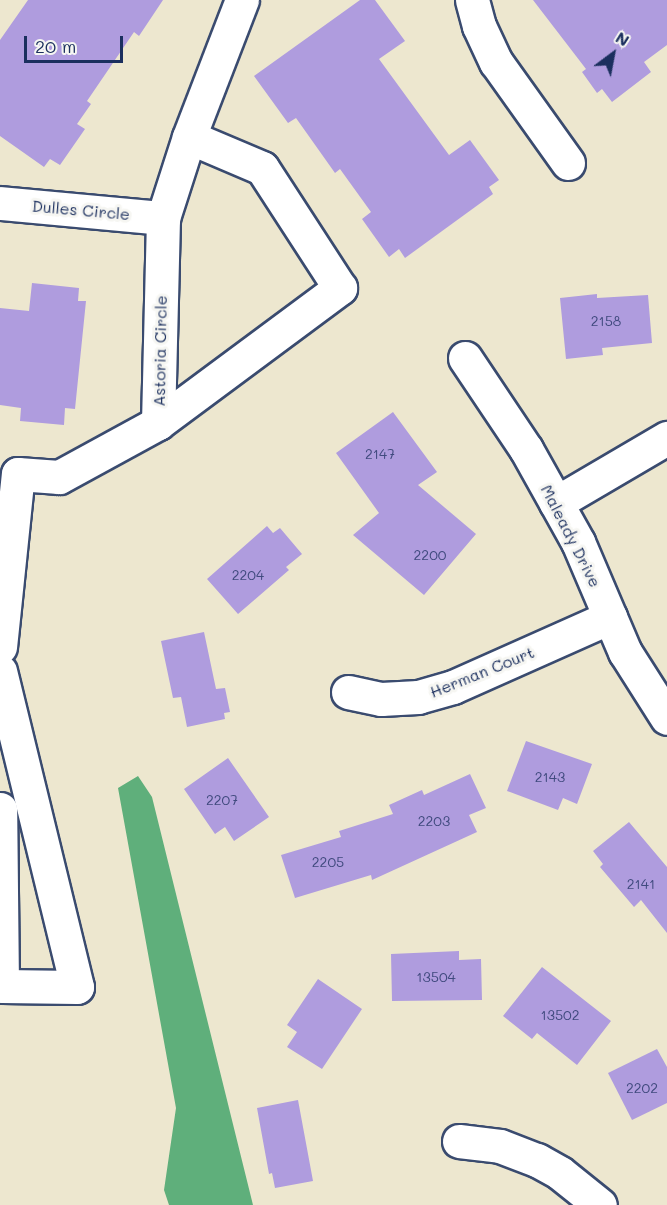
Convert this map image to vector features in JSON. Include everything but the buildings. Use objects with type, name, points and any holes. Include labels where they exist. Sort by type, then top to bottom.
[{"type":"street","name":"Astoria Circle","points":[[0,647],[9,473],[59,477],[158,423],[163,218],[189,137],[242,0]]},
{"type":"street","points":[[472,0],[479,26],[496,62],[568,164]]},
{"type":"street","points":[[158,423],[340,288],[262,168],[189,137]]},
{"type":"street","name":"Dulles Circle","points":[[0,203],[163,218]]},
{"type":"street","name":"Maleady Drive","points":[[465,358],[526,449],[578,542],[625,652],[667,718]]},
{"type":"street","points":[[555,503],[667,438]]},
{"type":"street","name":"Herman Court","points":[[348,692],[381,699],[418,697],[453,687],[610,617]]},
{"type":"street","points":[[0,671],[77,987],[2,986],[0,809]]},
{"type":"street","points":[[459,1141],[500,1146],[537,1160],[560,1173],[600,1205]]},
{"type":"green space","points":[[138,776],[152,797],[253,1205],[169,1205],[164,1190],[176,1108],[118,788]]}]
